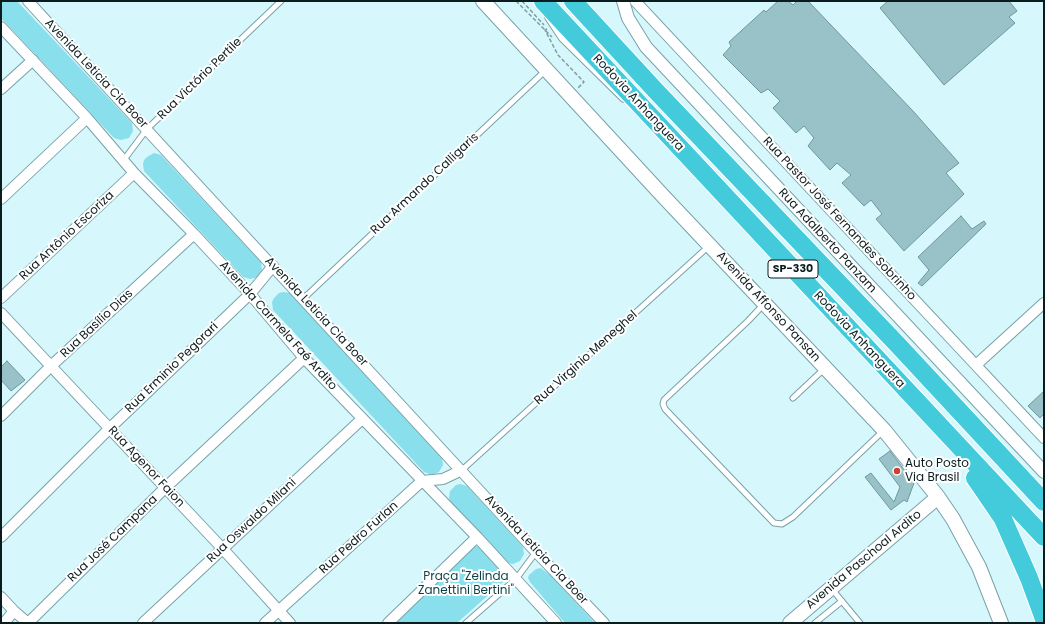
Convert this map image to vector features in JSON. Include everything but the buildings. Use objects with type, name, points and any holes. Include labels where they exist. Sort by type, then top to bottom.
[{"type":"highway","name":"Rodovia Anhanguera","points":[[573,1],[1044,502]]},
{"type":"highway","points":[[587,1],[599,21],[656,91]]},
{"type":"highway","name":"Rodovia Anhanguera","points":[[542,7],[659,125],[1044,537]]},
{"type":"highway","points":[[959,447],[967,468],[982,486],[1003,519],[1029,578],[1044,619]]},
{"type":"main road","name":"Avenida Affonso Pansan","points":[[484,1],[663,196],[884,430],[938,497],[953,519],[979,567],[1001,623]]},
{"type":"main road","name":"Avenida Affonso Pansan","points":[[488,1],[498,16]]},
{"type":"main road","name":"Avenida Paschoal Ardito","points":[[790,623],[938,497]]},
{"type":"street","name":"Avenida Leticia Cia Boer","points":[[28,1],[536,552],[604,623]]},
{"type":"street","name":"Rua Adalberto Panzam","points":[[623,1],[628,18],[646,47],[1044,472]]},
{"type":"street","name":"Rua Pastor José Fernandes Sobrinho","points":[[635,1],[1044,438]]},
{"type":"street","name":"Avenida Carmela Faé Ardito","points":[[1,27],[87,118],[122,161],[194,234],[250,294],[304,358],[362,420],[477,537],[556,623]]},
{"type":"street","points":[[1,89],[33,60]]},
{"type":"street","points":[[1,199],[87,118]]},
{"type":"street","name":"Rua Antônio Escoriza","points":[[1,298],[134,173]]},
{"type":"street","name":"Rua Basílio Dias","points":[[1,416],[51,366],[194,234]]},
{"type":"street","name":"Rua Erminio Pegorari","points":[[1,537],[110,428],[250,294],[273,266]]},
{"type":"street","points":[[976,365],[1044,303]]},
{"type":"street","name":"Rua Agenor Faion","points":[[1,313],[222,548],[290,623]]},
{"type":"street","name":"Rua José Campana","points":[[28,623],[165,488],[304,358]]},
{"type":"street","name":"Rua Oswaldo Milani","points":[[143,623],[222,548],[362,420]]},
{"type":"street","points":[[422,480],[443,479],[462,470]]},
{"type":"street","name":"Rua Pedro Furlan","points":[[265,623],[422,480]]},
{"type":"street","points":[[388,623],[477,537]]},
{"type":"street","points":[[1,597],[14,612],[28,623]]},
{"type":"street","points":[[4,623],[14,612]]},
{"type":"lane","name":"Rua Victório Pertile","points":[[122,161],[147,129],[281,1]]},
{"type":"lane","points":[[542,7],[562,39],[627,102]]},
{"type":"lane","name":"Rua Armando Calligaris","points":[[303,299],[547,69]]},
{"type":"lane","points":[[637,111],[659,125]]},
{"type":"lane","name":"Rua Virginio Meneghel","points":[[462,470],[710,245]]},
{"type":"lane","points":[[765,303],[748,321],[664,400],[662,404],[670,415],[768,518],[774,523],[782,524],[793,517],[884,430]]},
{"type":"lane","points":[[793,398],[825,368]]},
{"type":"lane","points":[[466,623],[516,579],[536,552]]},
{"type":"lane","points":[[831,588],[860,623]]},
{"type":"lane","points":[[815,623],[842,601]]},
{"type":"path","points":[[516,1],[545,30],[558,55],[584,82],[570,95]]},
{"type":"path","points":[[522,1],[547,28],[545,30]]},
{"type":"green space","points":[[1,1],[17,1],[132,123],[133,131],[129,138],[121,140],[114,138],[1,18]]},
{"type":"green space","points":[[154,153],[161,155],[261,262],[262,270],[258,277],[250,279],[243,277],[144,171],[144,160]]},
{"type":"green space","points":[[279,293],[290,293],[442,458],[443,465],[439,472],[432,475],[424,472],[273,310],[272,302],[274,298]]},
{"type":"green space","points":[[460,484],[467,486],[523,547],[524,554],[520,561],[513,564],[505,562],[450,502],[450,491],[456,485]]},
{"type":"green space","name":"Praça \"Zelinda Zanettini Bertini\"","points":[[474,546],[480,547],[502,571],[504,577],[503,582],[457,623],[392,623]]},
{"type":"green space","points":[[541,568],[551,576],[595,623],[565,623],[528,578],[529,575],[536,569]]},
{"type":"place","name":"Auto Posto Via Brasil","points":[[897,471]]}]
